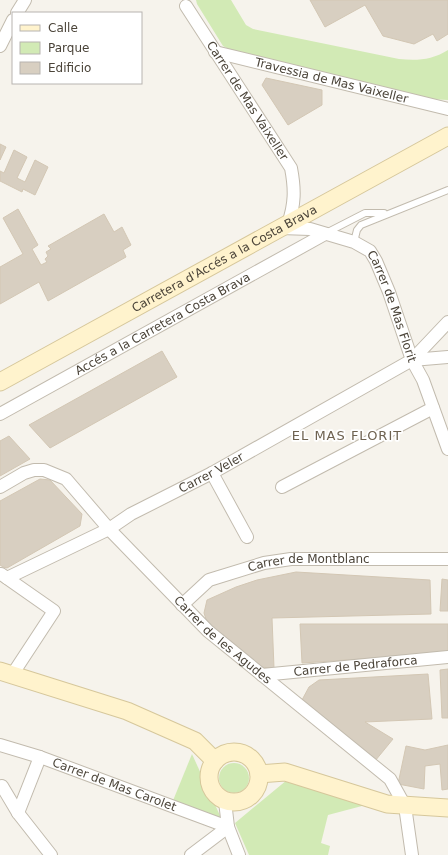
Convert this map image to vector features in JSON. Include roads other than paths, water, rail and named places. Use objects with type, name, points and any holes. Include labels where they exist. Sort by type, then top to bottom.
[{"type":"main road","name":"Carretera d'Accés a la Costa Brava","points":[[0,382],[448,136]]},
{"type":"main road","points":[[6,673],[127,712],[147,720],[195,742],[215,761]]},
{"type":"main road","points":[[232,752],[244,754],[255,763],[259,774],[258,784],[251,796],[244,800],[234,802],[225,800],[219,797],[210,785],[210,771],[215,761],[225,754],[232,752]]},
{"type":"main road","points":[[259,774],[284,772],[387,804],[448,808]]},
{"type":"street","points":[[18,12],[25,0]]},
{"type":"street","name":"Carrer de Mas Vaixeller","points":[[184,2],[291,168],[295,191],[294,208],[284,226]]},
{"type":"street","points":[[0,46],[12,22]]},
{"type":"street","name":"Travessia de Mas Vaixeller","points":[[215,52],[448,109]]},
{"type":"street","name":"Carrer de Mas Florit","points":[[284,226],[310,229],[354,242],[370,252],[376,261],[389,292],[412,360],[423,380],[448,449]]},
{"type":"street","name":"Accés a la Carretera Costa Brava","points":[[0,414],[324,234]]},
{"type":"street","points":[[412,360],[448,322]]},
{"type":"street","points":[[412,360],[448,357]]},
{"type":"street","name":"Carrer Veler","points":[[3,576],[109,529],[131,514],[212,473],[412,360]]},
{"type":"street","points":[[282,487],[433,408]]},
{"type":"street","name":"Carrer de les Agudes","points":[[0,486],[24,473],[34,470],[44,470],[66,479],[109,529],[208,631],[390,779],[405,806]]},
{"type":"street","points":[[212,473],[246,537]]},
{"type":"street","name":"Carrer de Montblanc","points":[[182,605],[209,580],[264,563],[291,558],[448,559]]},
{"type":"street","points":[[3,576],[54,611],[6,673]]},
{"type":"street","name":"Carrer de Pedraforca","points":[[262,675],[448,657]]},
{"type":"street","name":"Carrer de Mas Carolet","points":[[0,745],[40,757],[228,827]]},
{"type":"street","points":[[18,813],[40,757]]},
{"type":"street","points":[[1,787],[18,813],[51,855]]},
{"type":"street","points":[[225,800],[228,827],[239,855]]},
{"type":"street","points":[[405,806],[412,855]]},
{"type":"street","points":[[191,855],[228,827]]},
{"type":"lane","points":[[354,242],[357,230],[361,225],[448,190]]},
{"type":"lane","points":[[324,234],[365,213],[388,213]]},
{"type":"district","name":"EL MAS FLORIT","points":[[347,435]]}]
